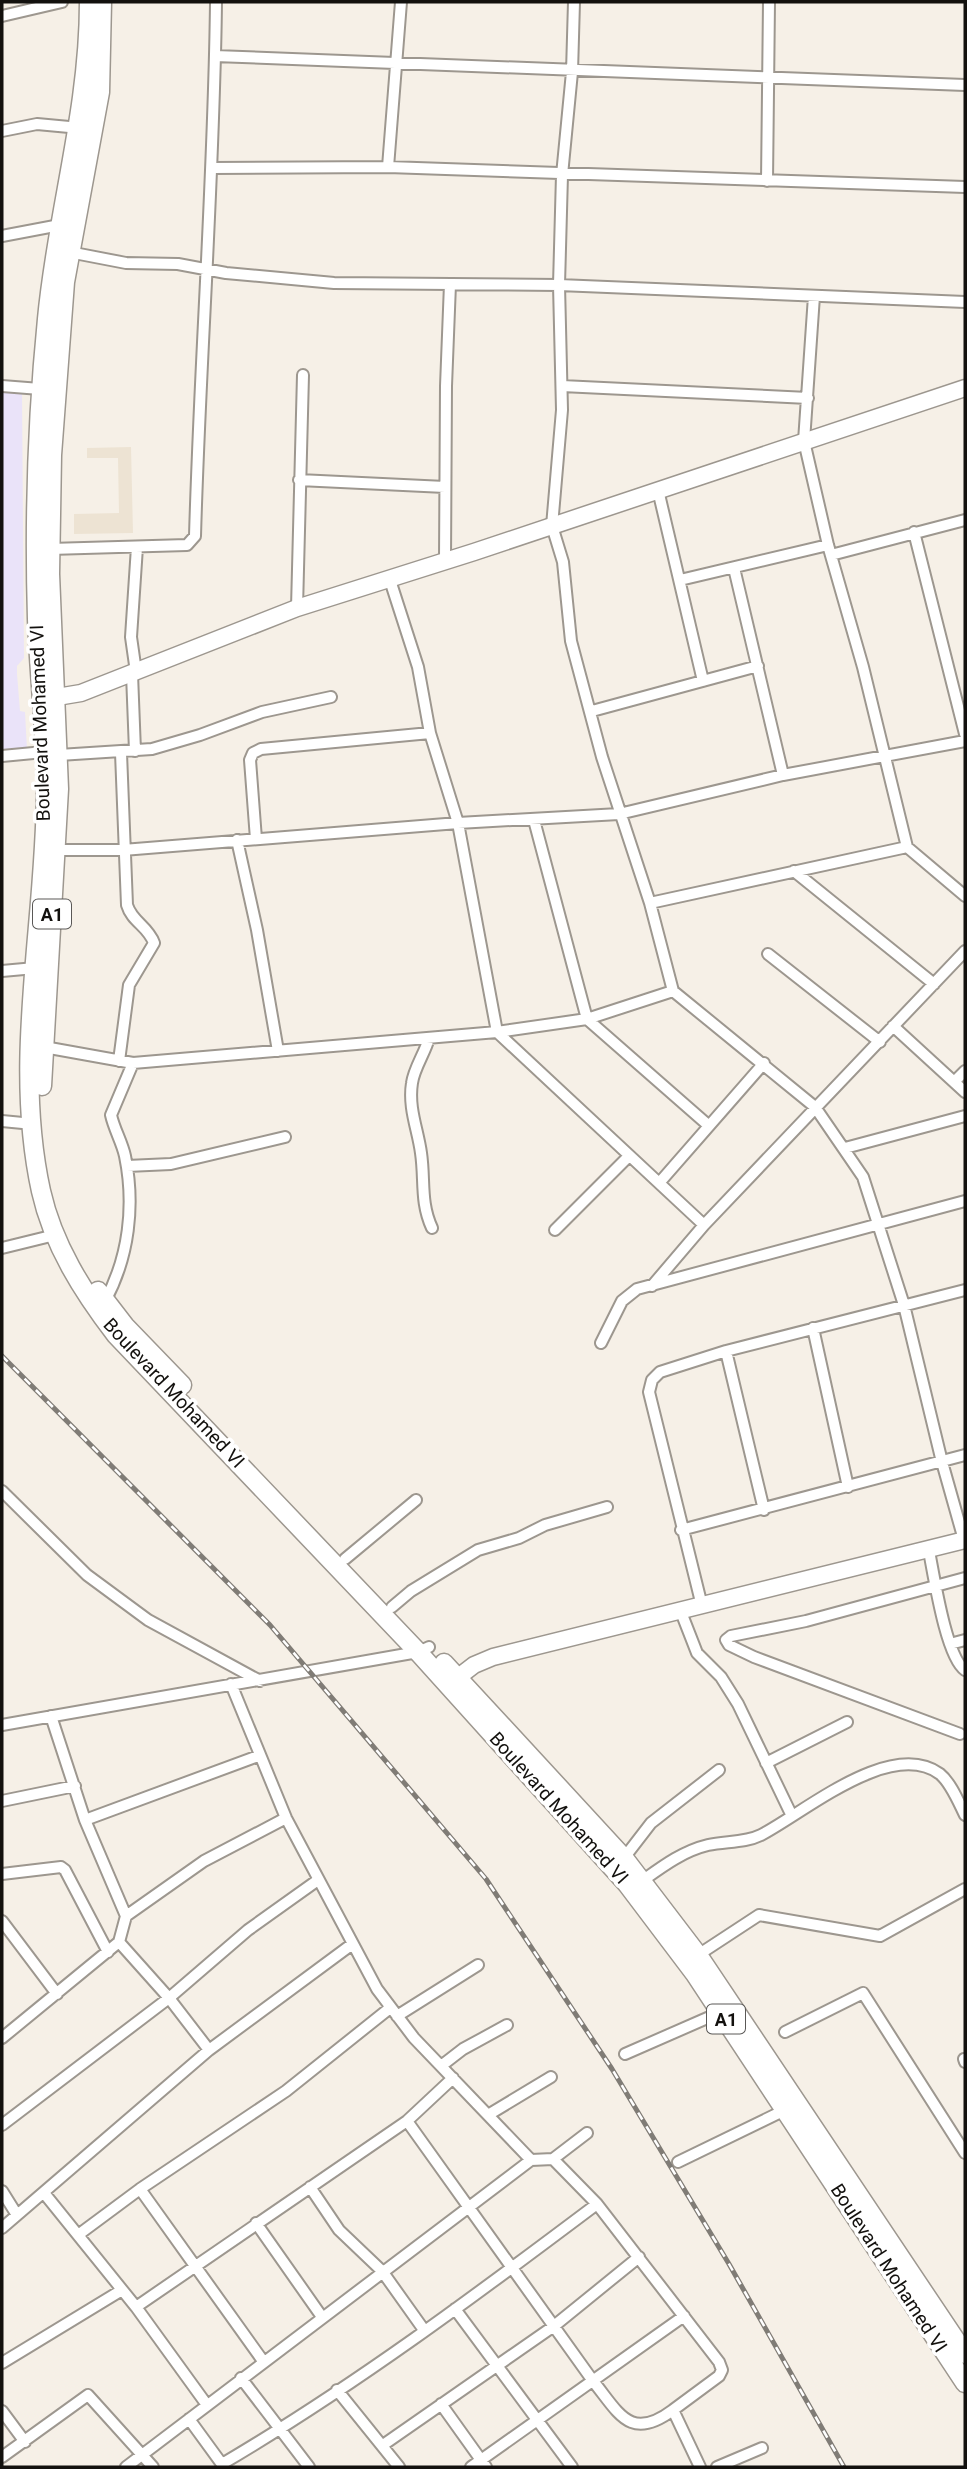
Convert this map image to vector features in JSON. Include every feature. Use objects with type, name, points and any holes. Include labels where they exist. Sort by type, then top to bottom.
[{"type":"main road","name":"Boulevard Mohamed VI","points":[[49,696],[54,320],[60,225],[80,128],[89,2]]},
{"type":"main road","name":"Boulevard Mohamed VI","points":[[102,2],[100,92],[40,389],[36,568],[49,696],[56,850],[44,1047],[43,1127],[51,1189],[69,1238],[87,1276],[125,1326],[392,1607],[424,1650]]},
{"type":"main road","name":"Boulevard Mohamed VI","points":[[52,753],[46,790],[35,968],[30,1068],[33,1124],[41,1191],[55,1235],[91,1301],[116,1335],[624,1858],[698,1955],[965,2354]]},
{"type":"main road","name":"Boulevard Mohamed VI","points":[[453,1681],[607,1859],[685,1958],[965,2383]]},
{"type":"street","points":[[2,16],[62,2]]},
{"type":"street","points":[[50,549],[187,545],[195,536],[199,405],[208,270],[216,2]]},
{"type":"street","points":[[388,167],[401,2]]},
{"type":"street","points":[[453,1681],[474,1665],[493,1657],[965,1540],[942,1462],[904,1305],[863,1177],[815,1107],[673,991],[650,903],[619,814],[571,641],[563,562],[552,526],[562,386],[559,285],[562,175],[572,72],[574,2]]},
{"type":"street","points":[[767,181],[769,2]]},
{"type":"street","points":[[215,57],[965,85]]},
{"type":"street","points":[[2,131],[37,124],[80,128]]},
{"type":"street","points":[[212,168],[388,167],[965,187]]},
{"type":"street","points":[[2,236],[60,225]]},
{"type":"street","points":[[69,252],[126,264],[178,264],[208,270],[334,283],[559,285],[965,302]]},
{"type":"street","points":[[445,561],[450,284]]},
{"type":"street","points":[[814,296],[804,441],[830,550],[907,847],[965,896]]},
{"type":"street","points":[[297,608],[303,375]]},
{"type":"street","points":[[2,386],[40,389]]},
{"type":"street","points":[[562,386],[808,398]]},
{"type":"street","points":[[49,696],[81,693],[297,608],[965,388]]},
{"type":"street","points":[[299,480],[445,487]]},
{"type":"street","points":[[658,490],[703,681]]},
{"type":"street","points":[[680,580],[965,520]]},
{"type":"street","points":[[914,532],[965,734]]},
{"type":"street","points":[[135,751],[131,636],[137,547]]},
{"type":"street","points":[[734,568],[783,775]]},
{"type":"street","points":[[389,577],[418,667],[430,733],[458,822],[497,1032],[704,1225]]},
{"type":"street","points":[[592,711],[758,666]]},
{"type":"street","points":[[2,756],[135,751],[190,739],[262,712],[331,697]]},
{"type":"street","points":[[257,839],[250,760],[253,753],[261,749],[430,733]]},
{"type":"street","points":[[56,850],[123,850],[458,822],[619,814],[783,775],[965,741]]},
{"type":"street","points":[[119,1061],[129,985],[154,943],[147,930],[130,918],[123,850],[121,752]]},
{"type":"street","points":[[534,820],[587,1019],[708,1125]]},
{"type":"street","points":[[237,840],[278,1051]]},
{"type":"street","points":[[650,903],[907,847]]},
{"type":"street","points":[[794,871],[934,984]]},
{"type":"street","points":[[652,1286],[704,1225],[965,951]]},
{"type":"street","points":[[768,954],[880,1042]]},
{"type":"street","points":[[2,971],[35,968]]},
{"type":"street","points":[[44,1047],[133,1063],[497,1032],[587,1019],[673,991]]},
{"type":"street","points":[[893,1026],[965,1092]]},
{"type":"street","points":[[429,1038],[414,1076],[411,1093],[415,1131],[422,1157],[422,1193],[432,1228]]},
{"type":"street","points":[[105,1301],[116,1279],[129,1226],[131,1198],[127,1166],[111,1115],[133,1063]]},
{"type":"street","points":[[660,1182],[764,1063]]},
{"type":"street","points":[[954,1082],[965,1071]]},
{"type":"street","points":[[845,1148],[965,1116]]},
{"type":"street","points":[[2,1121],[33,1124]]},
{"type":"street","points":[[127,1166],[170,1164],[285,1137]]},
{"type":"street","points":[[555,1230],[629,1156]]},
{"type":"street","points":[[601,1343],[622,1301],[637,1289],[965,1202]]},
{"type":"street","points":[[2,1248],[55,1235]]},
{"type":"street","points":[[702,1606],[681,1530],[649,1392],[652,1380],[660,1372],[726,1351],[965,1290]]},
{"type":"street","points":[[813,1328],[848,1487]]},
{"type":"street","points":[[726,1351],[764,1510]]},
{"type":"street","points":[[681,1530],[965,1455]]},
{"type":"street","points":[[2,1491],[97,1583],[148,1620],[260,1681]]},
{"type":"street","points":[[345,1559],[416,1500]]},
{"type":"street","points":[[392,1607],[411,1591],[478,1550],[519,1538],[545,1525],[607,1507]]},
{"type":"street","points":[[929,1551],[950,1644],[965,1670]]},
{"type":"street","points":[[960,1734],[754,1657],[729,1645],[726,1640],[731,1636],[824,1616],[965,1578]]},
{"type":"street","points":[[681,1612],[697,1653],[721,1677],[738,1704],[791,1814]]},
{"type":"street","points":[[950,1644],[965,1640]]},
{"type":"street","points":[[2,1725],[424,1650]]},
{"type":"street","points":[[231,1684],[258,1756],[286,1818],[351,1945],[394,2012],[441,2066],[531,2160]]},
{"type":"street","points":[[2,2038],[119,1942],[126,1916],[85,1820],[51,1716]]},
{"type":"street","points":[[766,1763],[847,1722]]},
{"type":"street","points":[[85,1820],[258,1756]]},
{"type":"street","points":[[642,1881],[688,1852],[761,1835],[791,1814],[875,1770],[923,1764],[943,1776],[965,1815]]},
{"type":"street","points":[[624,1858],[651,1823],[719,1770]]},
{"type":"street","points":[[2,1801],[75,1786]]},
{"type":"street","points":[[126,1916],[204,1861],[286,1818]]},
{"type":"street","points":[[2,1874],[61,1867],[108,1952]]},
{"type":"street","points":[[2,2125],[169,1998],[229,1945],[318,1880]]},
{"type":"street","points":[[698,1955],[759,1915],[880,1936],[965,1889]]},
{"type":"street","points":[[2,1921],[57,1994]]},
{"type":"street","points":[[119,1942],[169,1998],[209,2050]]},
{"type":"street","points":[[2,2228],[209,2050],[351,1945]]},
{"type":"street","points":[[78,2235],[140,2189],[286,2091],[394,2012],[478,1965]]},
{"type":"street","points":[[785,2032],[863,1993],[965,2153]]},
{"type":"street","points":[[625,2054],[721,2012]]},
{"type":"street","points":[[441,2066],[463,2049],[507,2025]]},
{"type":"street","points":[[488,2115],[551,2077]]},
{"type":"street","points":[[136,2307],[407,2121],[453,2078]]},
{"type":"street","points":[[678,2162],[785,2110]]},
{"type":"street","points":[[407,2121],[470,2205],[593,2381],[632,2424],[652,2423],[719,2376],[722,2370],[684,2316],[597,2204],[553,2159]]},
{"type":"street","points":[[126,2467],[531,2160],[553,2159],[587,2133]]},
{"type":"street","points":[[310,2186],[339,2230],[382,2271],[424,2330]]},
{"type":"street","points":[[140,2189],[263,2361]]},
{"type":"street","points":[[2,2191],[17,2215]]},
{"type":"street","points":[[44,2193],[136,2307],[206,2404]]},
{"type":"street","points":[[189,2419],[223,2466],[280,2430],[455,2309],[597,2204]]},
{"type":"street","points":[[256,2223],[322,2317]]},
{"type":"street","points":[[383,2445],[554,2326],[639,2257]]},
{"type":"street","points":[[2,2363],[122,2290]]},
{"type":"street","points":[[455,2309],[572,2467]]},
{"type":"street","points":[[471,2467],[483,2464],[684,2316]]},
{"type":"street","points":[[241,2378],[309,2467]]},
{"type":"street","points":[[337,2390],[399,2467]]},
{"type":"street","points":[[2,2457],[88,2395],[153,2467]]},
{"type":"street","points":[[441,2404],[483,2464]]},
{"type":"street","points":[[673,2410],[700,2467]]},
{"type":"street","points":[[2,2411],[25,2442]]},
{"type":"street","points":[[717,2467],[762,2448]]},
{"type":"shaded area","points":[[2,391],[22,392],[24,658],[17,666],[17,674],[20,711],[25,712],[27,750],[2,751]]},
{"type":"shaded area","points":[[131,447],[133,533],[74,534],[74,514],[119,513],[118,458],[87,458],[87,448]]},
{"type":"railway","points":[[2,1356],[270,1625],[486,1879],[612,2069],[729,2264],[844,2467]]}]
